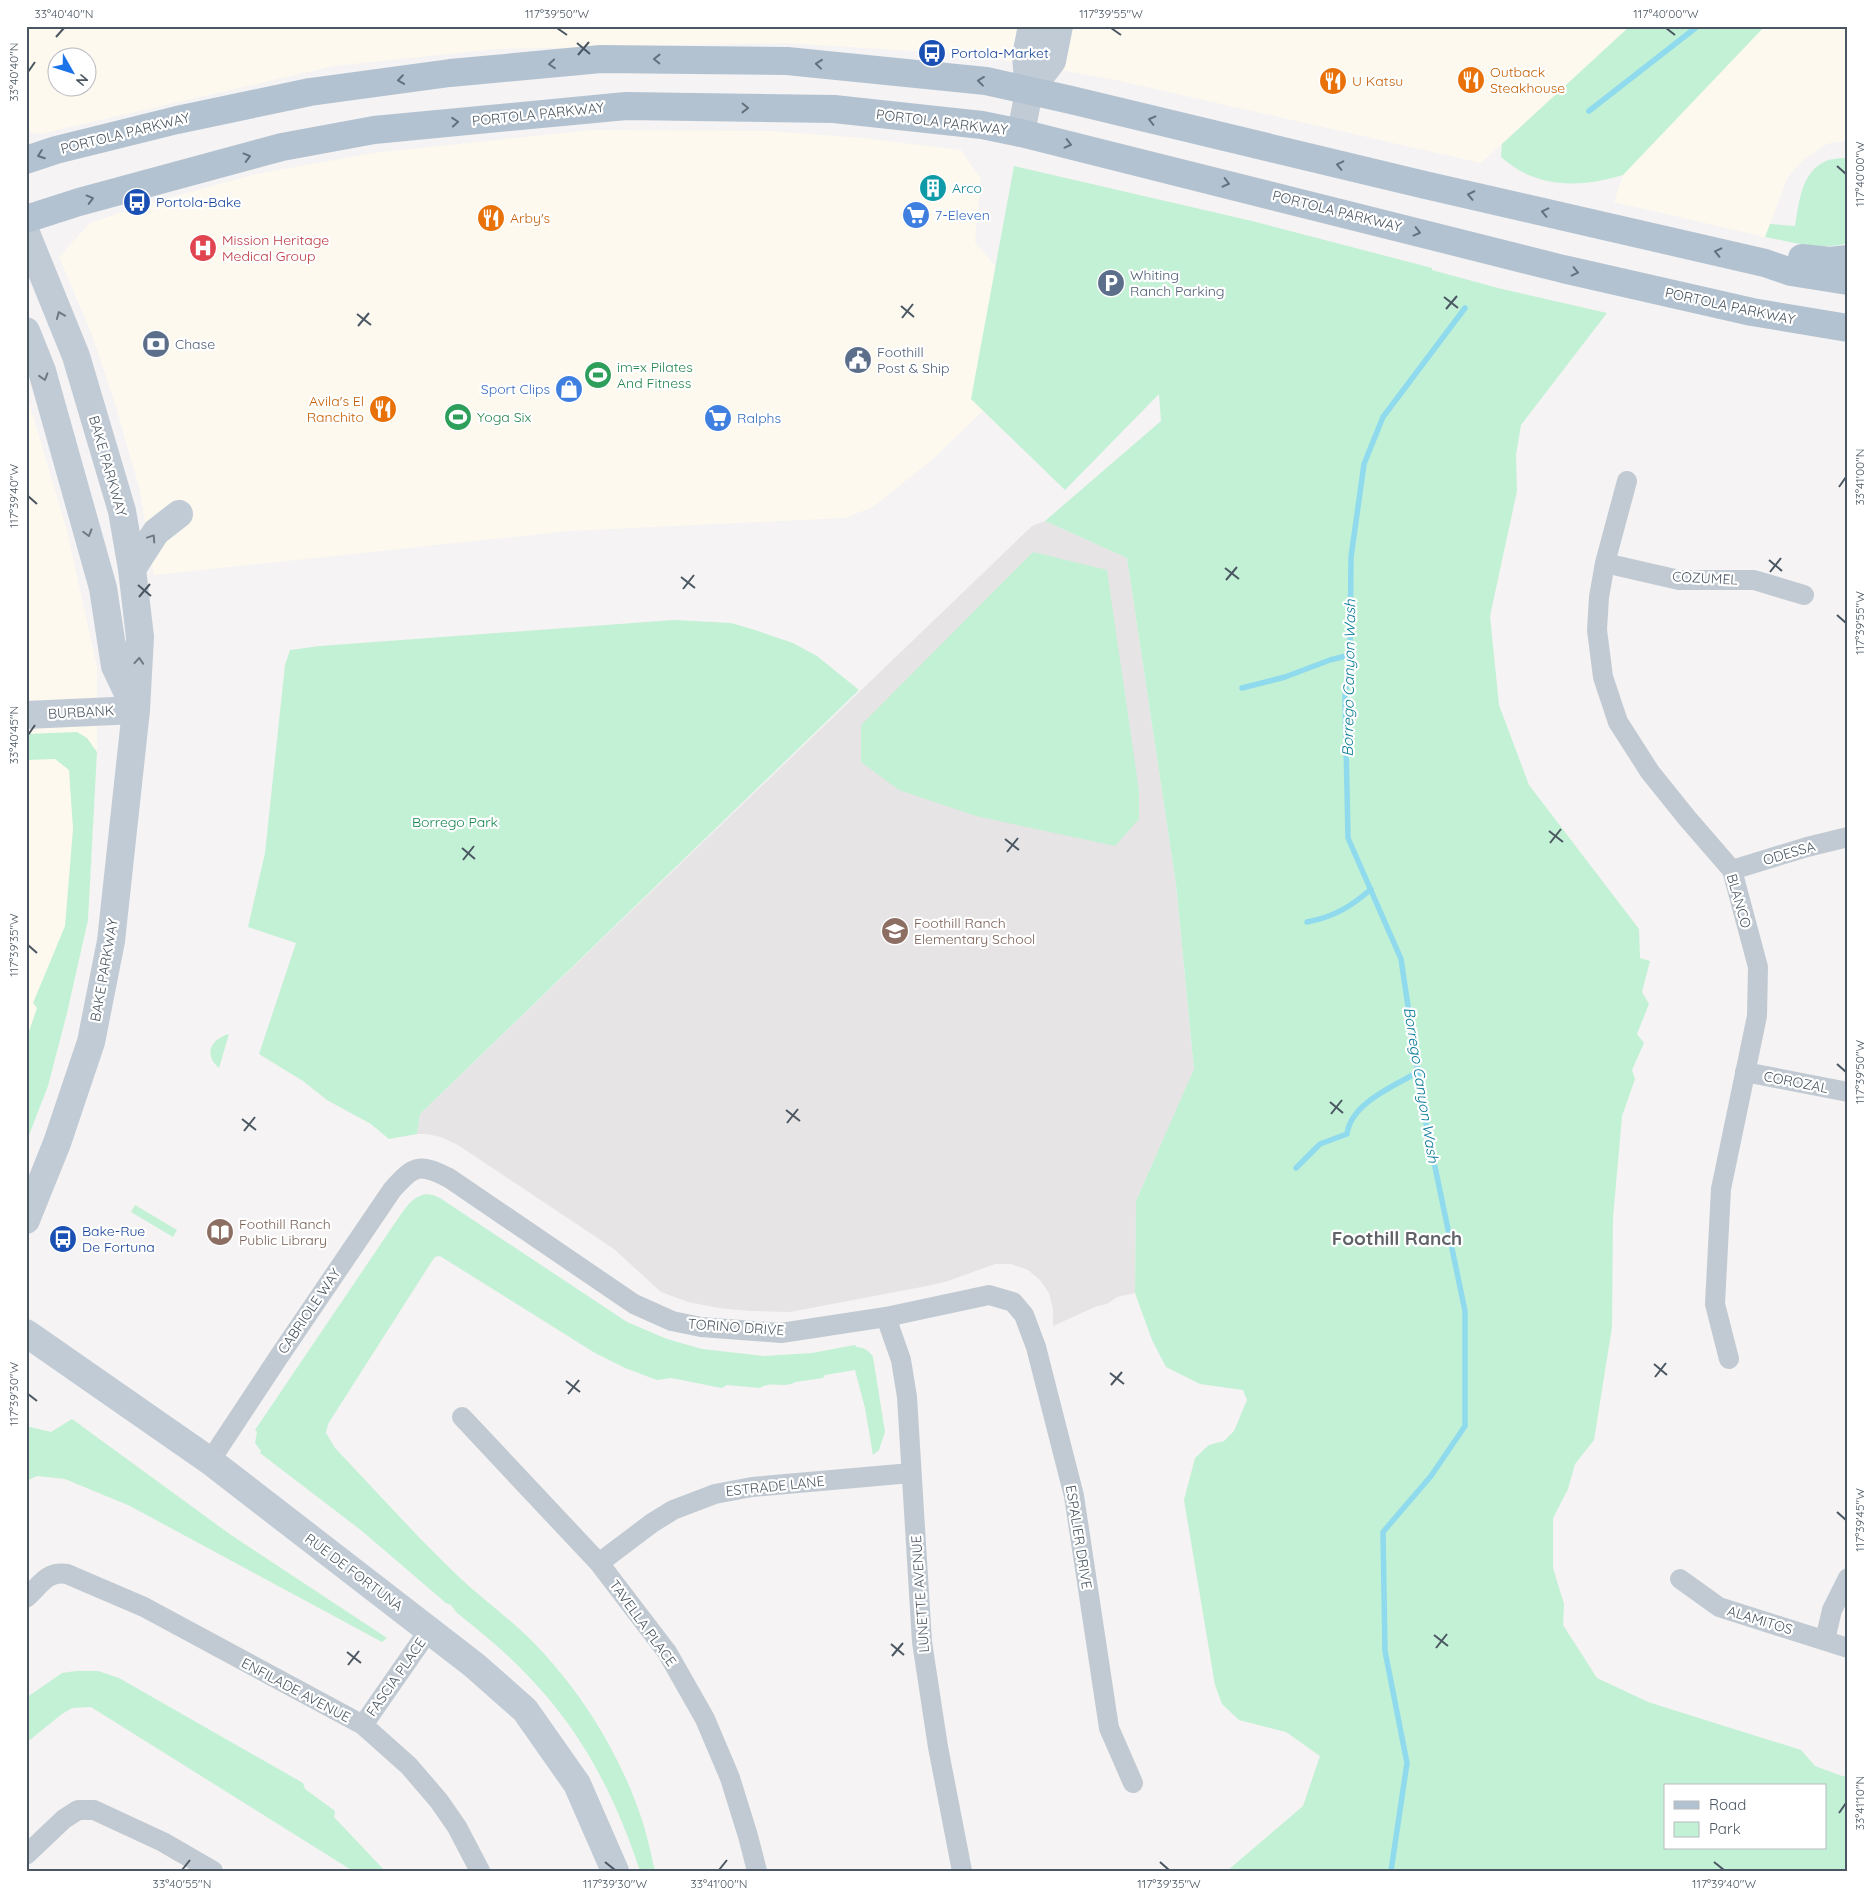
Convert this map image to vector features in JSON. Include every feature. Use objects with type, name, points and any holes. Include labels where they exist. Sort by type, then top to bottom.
[{"type":"main road","points":[[1021,133],[1028,91],[1026,56],[1032,26]]},
{"type":"main road","points":[[1028,91],[1052,61],[1059,26]]},
{"type":"main road","name":"PORTOLA PARKWAY","points":[[26,160],[56,150],[177,120],[310,92],[450,73],[601,59],[787,61],[986,82],[1765,263],[1791,272],[1848,281]]},
{"type":"main road","name":"PORTOLA PARKWAY","points":[[26,219],[79,202],[282,147],[374,130],[626,106],[834,109],[982,125],[1021,133],[1563,269],[1752,312],[1848,328]]},
{"type":"main road","name":"BAKE PARKWAY","points":[[26,233],[76,356],[122,511],[132,569],[140,636],[136,710],[111,941],[91,1042],[57,1143],[26,1220]]},
{"type":"main road","points":[[1765,263],[1790,257],[1830,261],[1848,259]]},
{"type":"main road","points":[[1817,324],[1848,345]]},
{"type":"main road","points":[[26,331],[42,371],[103,588],[116,666],[136,710]]},
{"type":"main road","points":[[116,666],[125,613],[118,566],[122,511]]},
{"type":"main road","points":[[132,569],[156,532],[179,514]]},
{"type":"main road","name":"BURBANK","points":[[26,715],[136,710]]},
{"type":"main road","name":"RUE DE FORTUNA","points":[[26,1333],[210,1461],[474,1665],[530,1717],[577,1784],[615,1871]]},
{"type":"street","name":"BLANCO","points":[[1628,481],[1605,563],[1599,597],[1597,630],[1603,677],[1618,722],[1650,772],[1732,870],[1758,967],[1757,1016],[1721,1189],[1715,1304],[1730,1359]]},
{"type":"street","name":"COZUMEL","points":[[1605,563],[1679,580],[1754,580],[1804,596]]},
{"type":"street","name":"ODESSA","points":[[1732,870],[1807,847],[1848,837]]},
{"type":"street","name":"COROZAL","points":[[1745,1072],[1848,1092]]},
{"type":"street","name":"TORINO DRIVE","points":[[416,1168],[431,1170],[449,1178],[634,1304],[672,1321],[701,1327],[781,1333],[886,1317],[989,1295],[1007,1299]]},
{"type":"street","name":"CABRIOLE WAY","points":[[210,1461],[392,1190],[404,1176],[416,1168]]},
{"type":"street","name":"ESPALIER DRIVE","points":[[1007,1299],[1013,1302],[1024,1315],[1036,1347],[1074,1496],[1109,1728],[1133,1783]]},
{"type":"street","name":"LUNETTE AVENUE","points":[[886,1317],[901,1360],[907,1397],[926,1675],[962,1871]]},
{"type":"street","name":"TAVELLA PLACE","points":[[462,1417],[599,1563],[667,1652],[702,1714],[730,1778],[757,1871]]},
{"type":"street","name":"ESTRADE LANE","points":[[599,1563],[652,1523],[673,1510],[715,1494],[752,1487],[911,1473]]},
{"type":"street","name":"ENFILADE AVENUE","points":[[26,1598],[49,1574],[60,1573],[94,1585],[144,1607],[363,1725],[409,1766],[439,1801],[457,1826],[480,1871]]},
{"type":"street","points":[[1825,1640],[1832,1610],[1848,1578]]},
{"type":"street","name":"ALAMITOS","points":[[1680,1579],[1719,1607],[1848,1648]]},
{"type":"street","name":"FASCIA PLACE","points":[[363,1725],[429,1630]]},
{"type":"street","points":[[26,1855],[64,1819],[78,1810],[94,1810],[163,1842],[214,1871]]},
{"type":"shaded area","points":[[26,26],[1630,26],[1481,163],[1111,79],[975,55],[785,43],[497,49],[334,66],[40,134],[26,131]]},
{"type":"shaded area","points":[[1765,26],[1848,26],[1848,140],[1827,144],[1804,159],[1794,170],[1787,179],[1765,237],[1614,202],[1623,175]]},
{"type":"shaded area","points":[[592,130],[770,131],[863,138],[961,150],[981,179],[975,242],[1019,295],[998,396],[932,460],[873,507],[845,518],[569,531],[154,575],[139,487],[115,404],[92,335],[59,257],[90,223],[142,205],[256,174],[373,153]]},
{"type":"shaded area","points":[[29,402],[67,531],[97,667],[97,752],[88,920],[48,1086],[26,1143],[26,403]]},
{"type":"shaded area","name":"Foothill Ranch Elementary School","points":[[1045,521],[1127,558],[1176,884],[1194,1070],[1136,1201],[1135,1293],[1117,1297],[1107,1304],[1097,1306],[1053,1326],[1053,1309],[1049,1293],[1040,1280],[1028,1270],[1011,1264],[995,1264],[948,1281],[927,1286],[790,1312],[719,1308],[688,1302],[661,1292],[614,1249],[458,1145],[441,1137],[417,1134],[420,1114],[1032,526]]},
{"type":"green space","points":[[1630,26],[1765,26],[1623,175],[1590,182],[1559,183],[1529,175],[1501,157],[1502,144]]},
{"type":"green space","points":[[1848,158],[1848,243],[1817,246],[1765,237],[1770,224],[1795,226],[1806,180],[1818,166],[1831,159]]},
{"type":"green space","points":[[1014,166],[1252,221],[1432,268],[1432,270],[1498,288],[1607,313],[1521,425],[1516,455],[1517,491],[1490,616],[1499,705],[1529,785],[1639,929],[1640,958],[1650,961],[1642,992],[1649,1004],[1637,1034],[1644,1043],[1632,1070],[1635,1079],[1622,1116],[1613,1218],[1612,1327],[1594,1440],[1575,1464],[1568,1489],[1553,1518],[1553,1568],[1564,1604],[1563,1625],[1597,1678],[1648,1702],[1801,1750],[1815,1766],[1842,1776],[1848,1776],[1848,1871],[1227,1871],[1303,1806],[1320,1756],[1286,1732],[1239,1720],[1222,1704],[1215,1685],[1184,1500],[1195,1458],[1209,1445],[1224,1441],[1234,1431],[1247,1400],[1243,1390],[1200,1384],[1166,1367],[1152,1340],[1135,1293],[1136,1201],[1194,1069],[1176,884],[1127,558],[1045,521],[1161,421],[1159,394],[1065,490],[971,399]]},
{"type":"green space","points":[[1033,552],[1107,570],[1139,791],[1139,819],[1115,846],[976,816],[899,790],[861,762],[861,725]]},
{"type":"green space","name":"Borrego Park","points":[[674,620],[731,623],[793,643],[817,656],[859,690],[420,1114],[417,1134],[389,1139],[371,1124],[327,1100],[303,1081],[259,1054],[296,943],[248,927],[265,853],[285,665],[290,650],[320,646]]},
{"type":"green space","points":[[77,732],[87,738],[97,752],[88,920],[48,1086],[26,1143],[26,1040],[37,1008],[33,1003],[65,926],[73,829],[69,770],[55,759],[26,760],[26,734]]},
{"type":"green space","points":[[229,1034],[219,1068],[211,1057],[211,1048],[218,1039]]},
{"type":"green space","points":[[426,1194],[440,1198],[627,1322],[667,1339],[702,1349],[764,1356],[812,1353],[855,1345],[866,1350],[873,1357],[885,1432],[879,1450],[873,1455],[865,1408],[855,1370],[825,1375],[823,1378],[787,1385],[768,1385],[760,1388],[727,1385],[722,1388],[671,1378],[657,1380],[625,1368],[595,1353],[440,1256],[435,1257],[432,1261],[328,1424],[326,1433],[335,1448],[442,1560],[532,1641],[567,1681],[598,1726],[623,1773],[645,1829],[655,1871],[640,1871],[609,1792],[582,1744],[549,1699],[522,1669],[456,1612],[451,1605],[446,1603],[362,1531],[260,1453],[261,1451],[255,1443],[257,1432],[255,1430],[399,1217],[413,1200]]},
{"type":"green space","points":[[135,1205],[177,1230],[173,1237],[131,1212]]},
{"type":"green space","points":[[72,1419],[231,1535],[387,1638],[382,1642],[130,1506],[65,1479],[37,1476],[26,1481],[26,1426],[51,1432]]},
{"type":"green space","points":[[98,1671],[119,1678],[303,1783],[305,1789],[335,1811],[334,1817],[385,1871],[353,1871],[91,1707],[72,1708],[26,1743],[26,1698],[62,1673]]},
{"type":"waterway","name":"Borrego Canyon Wash","points":[[1589,111],[1698,26]]},
{"type":"waterway","name":"Borrego Canyon Wash","points":[[1391,1871],[1407,1763],[1385,1651],[1383,1532],[1431,1476],[1465,1426],[1465,1311],[1424,1114],[1401,959],[1348,838],[1345,695],[1350,655],[1351,557],[1364,464],[1383,417],[1465,308]]},
{"type":"waterway","points":[[1242,688],[1285,677],[1330,660],[1350,655]]},
{"type":"waterway","points":[[1307,922],[1341,910],[1371,889]]},
{"type":"waterway","points":[[1296,1168],[1320,1144],[1347,1134],[1350,1123],[1365,1104],[1418,1072]]},
{"type":"place","name":"Portola-Market","points":[[932,53]]},
{"type":"place","name":"Outback Steakhouse","points":[[1471,80]]},
{"type":"place","name":"U Katsu","points":[[1333,81]]},
{"type":"place","name":"Arco","points":[[933,188]]},
{"type":"place","name":"Portola-Bake","points":[[137,202]]},
{"type":"place","name":"7-Eleven","points":[[916,215]]},
{"type":"place","name":"Arby's","points":[[491,218]]},
{"type":"place","name":"Mission Heritage Medical Group","points":[[203,248]]},
{"type":"place","name":"Whiting Ranch Parking","points":[[1111,283]]},
{"type":"place","name":"Chase","points":[[156,344]]},
{"type":"place","name":"Foothill Post & Ship","points":[[858,360]]},
{"type":"place","name":"im=x Pilates And Fitness","points":[[598,375]]},
{"type":"place","name":"Sport Clips","points":[[569,389]]},
{"type":"place","name":"Avila's El Ranchito","points":[[383,409]]},
{"type":"place","name":"Yoga Six","points":[[458,417]]},
{"type":"place","name":"Ralphs","points":[[718,418]]},
{"type":"place","name":"Foothill Ranch Elementary School","points":[[895,931]]},
{"type":"place","name":"Foothill Ranch Public Library","points":[[220,1232]]},
{"type":"place","name":"Bake-Rue De Fortuna","points":[[63,1239]]},
{"type":"district","name":"Foothill Ranch","points":[[1397,1238]]}]
